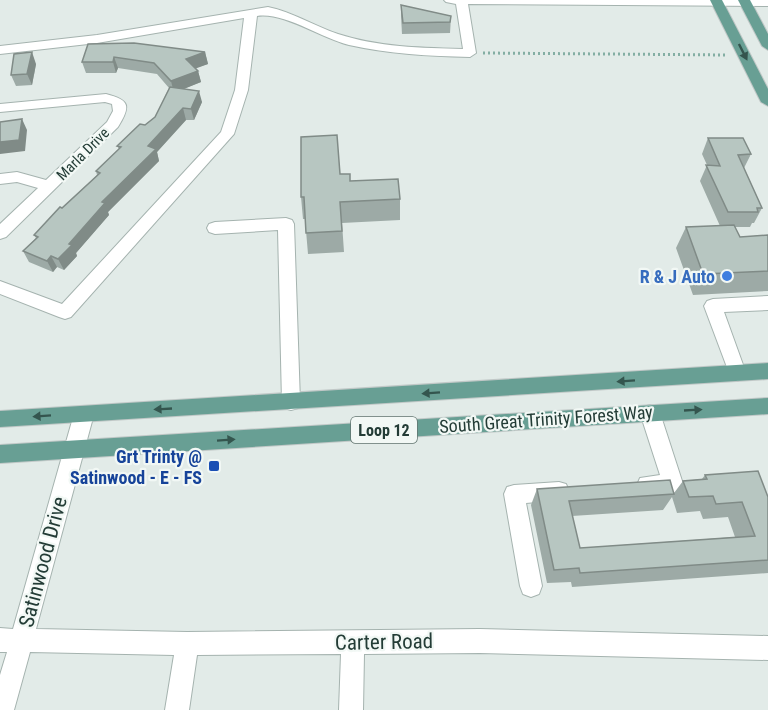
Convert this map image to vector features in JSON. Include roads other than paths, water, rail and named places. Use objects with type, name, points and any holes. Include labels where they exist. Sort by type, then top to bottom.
[{"type":"main road","points":[[716,1],[768,102]]},
{"type":"main road","points":[[744,1],[768,46]]},
{"type":"main road","name":"South Great Trinity Forest Way","points":[[0,419],[768,371]]},
{"type":"main road","name":"South Great Trinity Forest Way","points":[[0,454],[768,406]]},
{"type":"street","points":[[448,0],[768,2]]},
{"type":"street","points":[[0,50],[108,38],[251,13],[279,13],[331,36],[366,45],[397,51],[470,53],[461,0]]},
{"type":"street","points":[[0,286],[65,312],[227,135],[236,116],[241,96],[251,13]]},
{"type":"street","name":"Marla Drive","points":[[0,108],[106,99],[119,102],[120,111],[113,124],[0,233]]},
{"type":"street","points":[[0,179],[17,177],[50,186]]},
{"type":"street","points":[[215,228],[286,224],[291,402]]},
{"type":"street","points":[[737,373],[713,306],[768,303]]},
{"type":"street","points":[[627,487],[673,484],[650,413]]},
{"type":"street","name":"Satinwood Drive","points":[[2,710],[11,640],[84,414]]},
{"type":"street","points":[[531,586],[514,494],[582,490]]},
{"type":"street","name":"Carter Road","points":[[11,640],[187,644],[480,641],[768,648]]},
{"type":"street","points":[[351,710],[353,642]]},
{"type":"street","points":[[177,710],[187,644]]},
{"type":"place","name":"R & J Auto","points":[[727,276]]},
{"type":"place","name":"Grt Trinty @ Satinwood - E - FS","points":[[214,466]]}]
